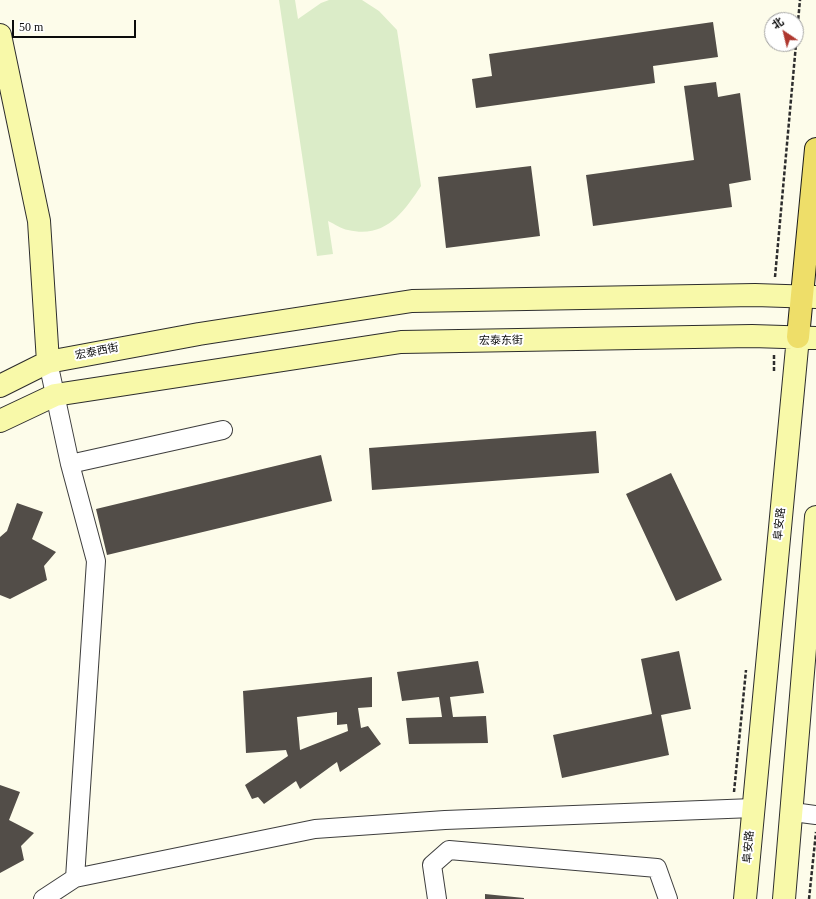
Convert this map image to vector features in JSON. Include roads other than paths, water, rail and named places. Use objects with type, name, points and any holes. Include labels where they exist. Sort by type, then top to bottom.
[{"type":"main road","points":[[0,35],[39,221],[48,362]]},
{"type":"main road","name":"阜安路","points":[[745,899],[742,808],[807,338],[816,149]]},
{"type":"main road","name":"宏泰西街","points":[[0,386],[48,362],[199,334],[412,301],[809,296]]},
{"type":"main road","name":"宏泰东街","points":[[55,396],[401,342],[774,337],[807,338]]},
{"type":"main road","points":[[0,421],[55,396]]},
{"type":"main road","points":[[784,899],[793,812],[816,517]]},
{"type":"street","points":[[48,362],[70,464],[96,561],[75,878]]},
{"type":"street","points":[[70,464],[223,430]]},
{"type":"street","points":[[43,899],[75,878],[315,829],[445,820],[742,808]]},
{"type":"street","points":[[793,812],[816,815]]},
{"type":"street","points":[[436,899],[432,865],[449,850],[657,868],[668,899]]}]
